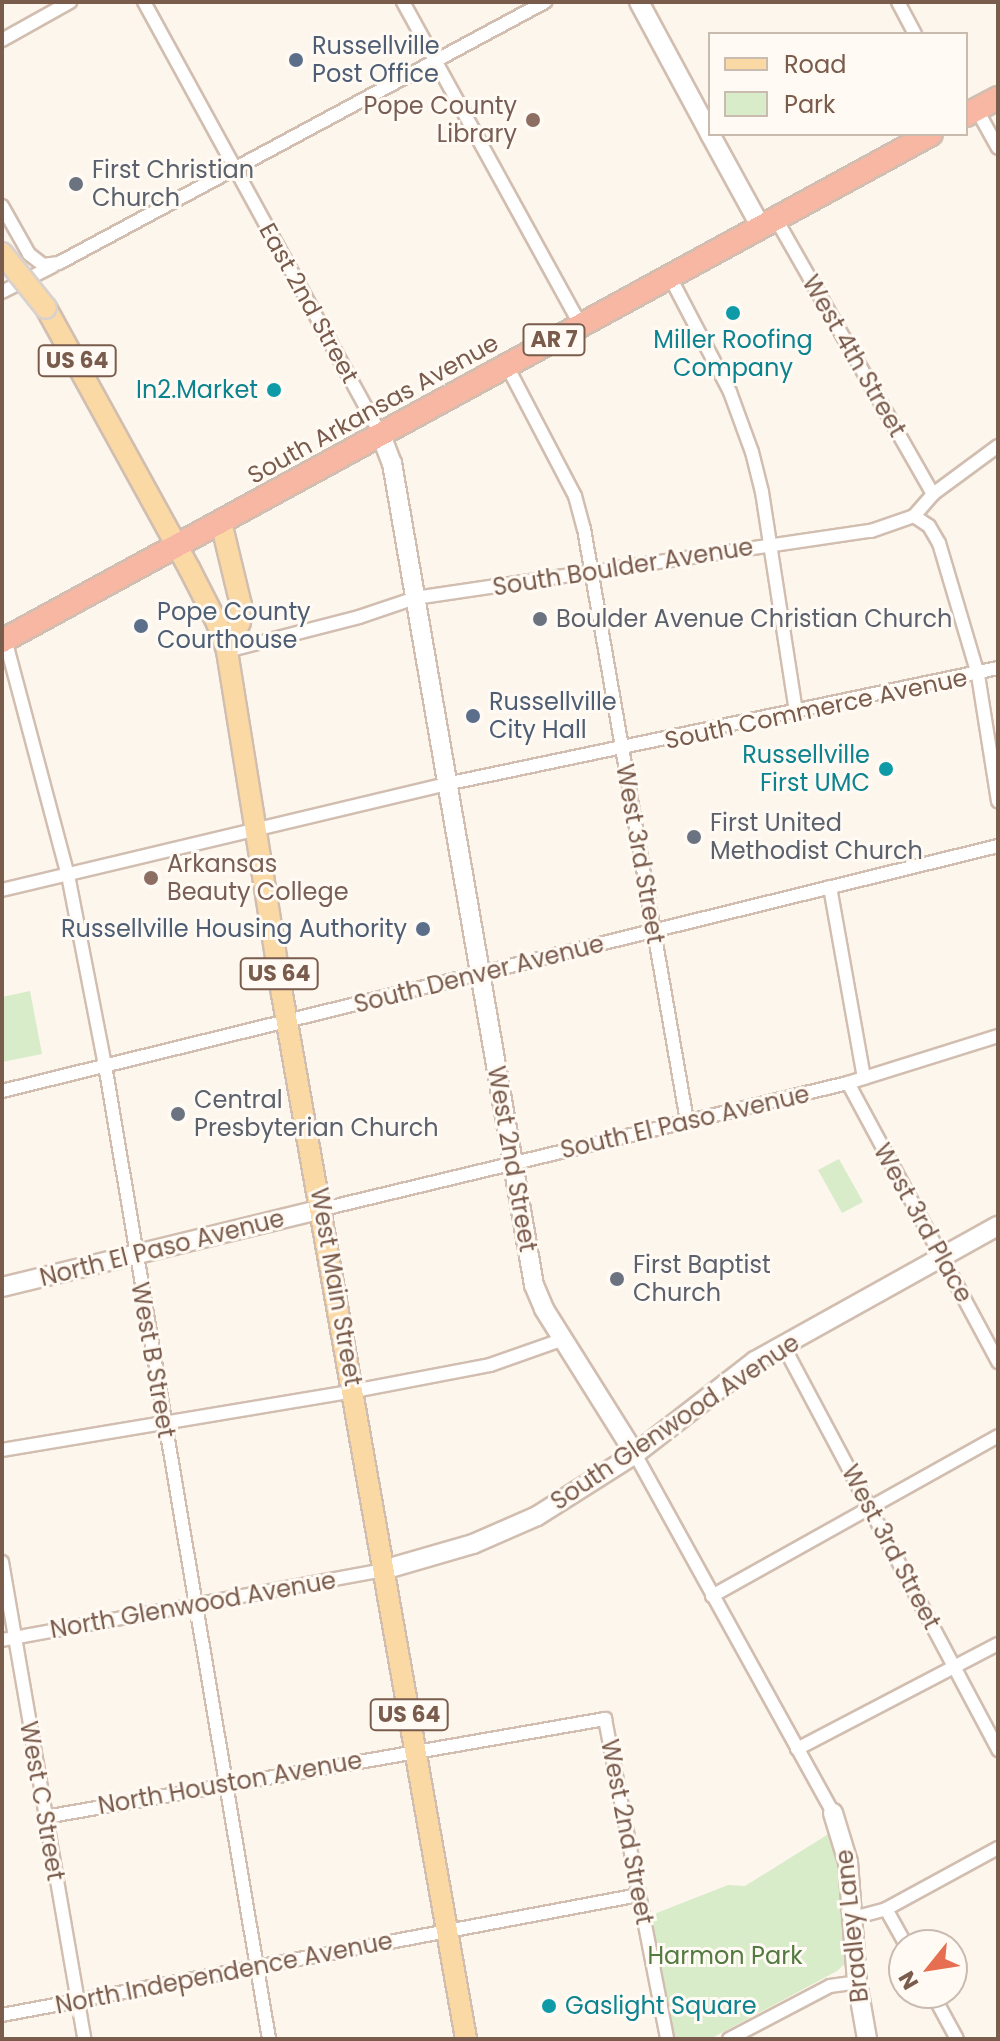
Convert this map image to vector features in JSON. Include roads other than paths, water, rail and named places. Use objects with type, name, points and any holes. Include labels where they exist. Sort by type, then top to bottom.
[{"type":"highway","points":[[972,112],[998,98]]},
{"type":"highway","name":"South Arkansas Avenue","points":[[177,545],[927,136]]},
{"type":"highway","name":"AR 7","points":[[4,640],[177,545]]},
{"type":"main road","name":"US 64","points":[[2,253],[46,308],[177,545]]},
{"type":"main road","points":[[221,522],[241,605],[240,622],[227,651]]},
{"type":"main road","name":"West Main Street","points":[[177,545],[217,623],[227,651],[287,1023],[323,1209],[466,2039]]},
{"type":"street","points":[[2,40],[70,2]]},
{"type":"street","name":"East 2nd Street","points":[[144,2],[381,435]]},
{"type":"street","points":[[403,2],[581,326]]},
{"type":"street","points":[[2,292],[237,170],[545,2]]},
{"type":"street","points":[[639,2],[708,130]]},
{"type":"street","points":[[898,2],[914,32]]},
{"type":"street","points":[[972,112],[998,148]]},
{"type":"street","points":[[711,136],[768,223]]},
{"type":"street","points":[[2,206],[29,254],[43,265],[59,263]]},
{"type":"street","name":"West 4th Street","points":[[768,223],[933,494]]},
{"type":"street","points":[[670,277],[730,392],[752,452],[796,711]]},
{"type":"street","name":"West 3rd Street","points":[[507,366],[575,496],[592,571],[687,1121]]},
{"type":"street","name":"West 2nd Street","points":[[381,435],[392,463],[478,975],[534,1285],[544,1309],[635,1454],[833,1813]]},
{"type":"street","name":"South Boulder Avenue","points":[[227,651],[359,617],[415,598],[871,531],[914,516],[933,494],[998,446]]},
{"type":"street","points":[[914,516],[929,526],[939,543],[978,675],[998,801]]},
{"type":"street","name":"West B Street","points":[[4,640],[68,875],[105,1065],[269,2039]]},
{"type":"street","name":"South Commerce Avenue","points":[[2,890],[446,784],[978,675],[998,668]]},
{"type":"street","name":"South Denver Avenue","points":[[2,1091],[998,846]]},
{"type":"street","points":[[830,887],[864,1078]]},
{"type":"street","name":"South El Paso Avenue","points":[[323,1209],[848,1083],[998,1036]]},
{"type":"street","name":"West 3rd Place","points":[[848,1083],[998,1362]]},
{"type":"street","name":"North El Paso Avenue","points":[[2,1287],[323,1209]]},
{"type":"street","name":"South Glenwood Avenue","points":[[383,1570],[473,1544],[537,1516],[635,1454],[755,1361],[998,1226]]},
{"type":"street","points":[[2,1450],[490,1365],[564,1339]]},
{"type":"street","name":"West 3rd Street","points":[[783,1345],[998,1750]]},
{"type":"street","points":[[712,1596],[998,1436]]},
{"type":"street","name":"West C Street","points":[[2,1562],[8,1639],[45,1817],[84,2039]]},
{"type":"street","name":"North Glenwood Avenue","points":[[8,1639],[383,1570]]},
{"type":"street","points":[[797,1749],[998,1644]]},
{"type":"street","name":"West 2nd Street","points":[[605,1719],[667,2039]]},
{"type":"street","name":"North Houston Avenue","points":[[45,1817],[605,1719]]},
{"type":"street","name":"Bradley Lane","points":[[833,1813],[848,1862],[857,1982],[867,2039]]},
{"type":"street","points":[[853,1918],[886,1909],[998,1848]]},
{"type":"street","name":"North Independence Avenue","points":[[2,2015],[639,1895]]},
{"type":"street","points":[[886,1909],[897,1929]]},
{"type":"street","points":[[729,2039],[830,1986],[857,1982]]},
{"type":"street","points":[[941,2009],[957,2039]]},
{"type":"place","name":"Russellville Post Office","points":[[296,60]]},
{"type":"place","name":"Pope County Library","points":[[533,120]]},
{"type":"place","name":"First Christian Church","points":[[76,184]]},
{"type":"place","name":"Miller Roofing Company","points":[[733,313]]},
{"type":"place","name":"In2.Market","points":[[274,390]]},
{"type":"place","name":"Boulder Avenue Christian Church","points":[[540,619]]},
{"type":"place","name":"Pope County Courthouse","points":[[141,626]]},
{"type":"place","name":"Russellville City Hall","points":[[473,716]]},
{"type":"place","name":"Russellville First UMC","points":[[886,769]]},
{"type":"place","name":"First United Methodist Church","points":[[694,837]]},
{"type":"place","name":"Arkansas Beauty College","points":[[151,878]]},
{"type":"place","name":"Russellville Housing Authority","points":[[423,929]]},
{"type":"place","name":"Central Presbyterian Church","points":[[178,1114]]},
{"type":"place","name":"First Baptist Church","points":[[617,1279]]},
{"type":"place","name":"Gaslight Square","points":[[549,2006]]},
{"type":"park label","name":"Harmon Park","points":[[725,1956]]}]
